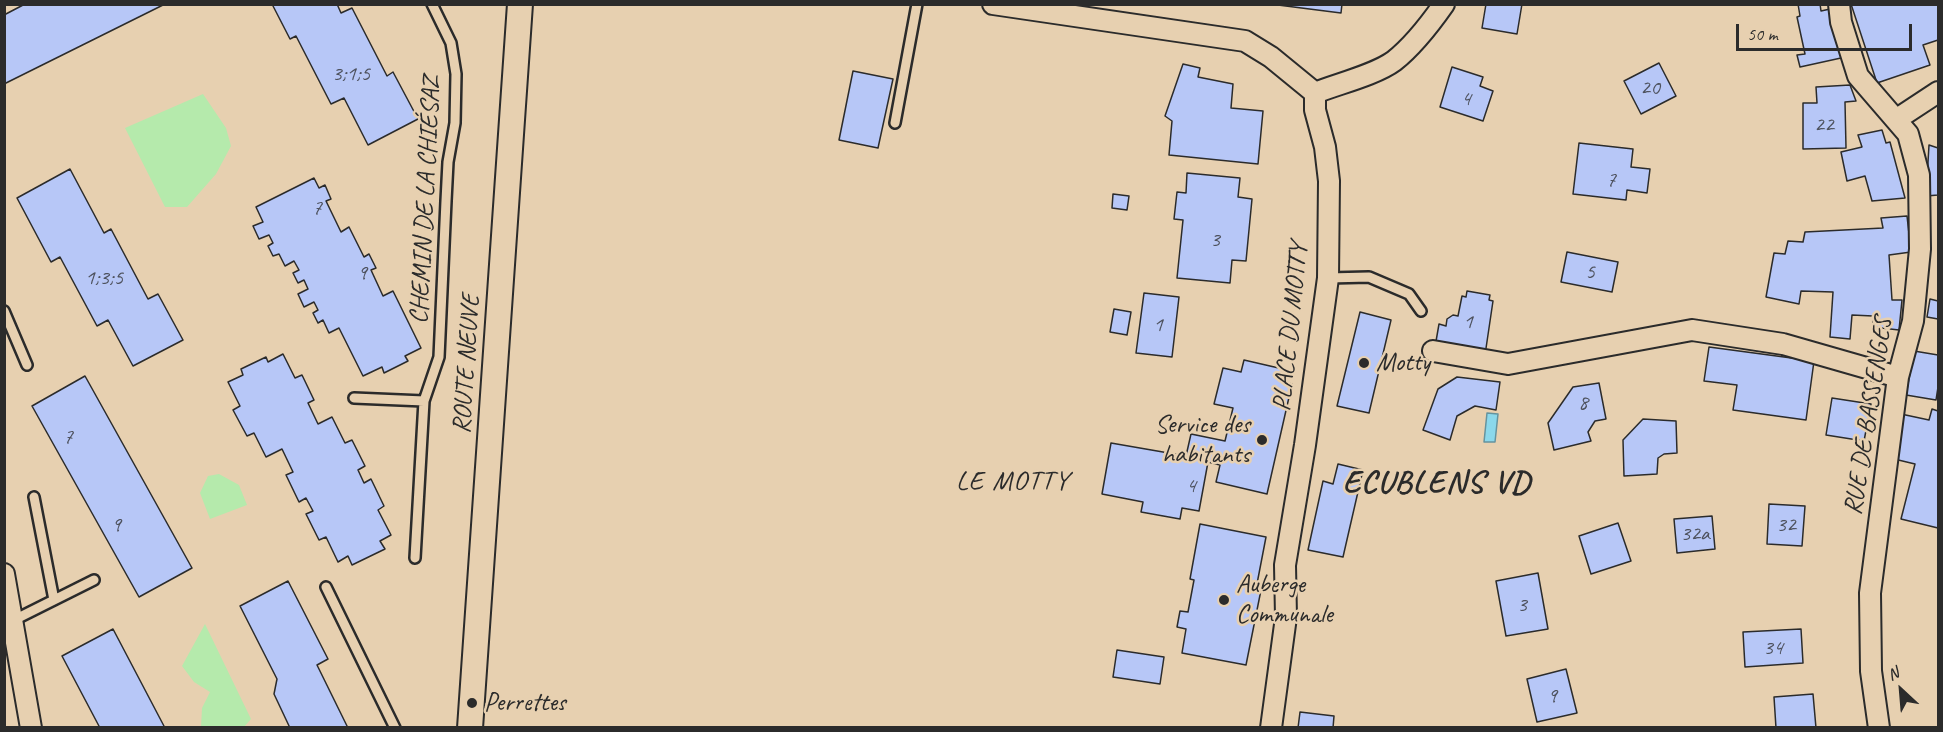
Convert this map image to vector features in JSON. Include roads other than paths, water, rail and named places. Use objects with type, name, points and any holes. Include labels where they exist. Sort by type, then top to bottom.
[{"type":"street","name":"ROUTE NEUVE","points":[[470,728],[520,4]]},
{"type":"street","points":[[993,4],[1033,8],[1245,41],[1271,57],[1315,93],[1393,62],[1430,24],[1444,4]]},
{"type":"street","name":"RUE DE BASSENGES","points":[[1839,4],[1841,22],[1858,76],[1908,134],[1919,175],[1920,249],[1913,321],[1898,377],[1870,593],[1871,671],[1879,728]]},
{"type":"street","points":[[1896,119],[1938,92]]},
{"type":"street","name":"PLACE DU MOTTY","points":[[1271,728],[1286,617],[1285,565],[1305,445],[1328,278],[1329,181],[1315,93]]},
{"type":"street","points":[[1433,351],[1508,364],[1692,330],[1783,344],[1898,377]]},
{"type":"street","points":[[4,574],[31,728]]},
{"type":"lane","name":"CHEMIN DE LA CHIÉSAZ","points":[[415,558],[424,401],[439,357],[446,191],[448,162],[455,123],[456,74],[451,43],[432,4]]},
{"type":"lane","points":[[895,123],[917,4]]},
{"type":"lane","points":[[1328,278],[1369,277],[1409,294],[1421,311]]},
{"type":"lane","points":[[4,311],[27,365]]},
{"type":"lane","points":[[354,398],[424,401]]},
{"type":"lane","points":[[34,497],[54,600]]},
{"type":"lane","points":[[12,621],[94,580]]},
{"type":"lane","points":[[326,587],[395,728]]},
{"type":"water","points":[[1487,413],[1498,414],[1495,442],[1484,442]]},
{"type":"place","name":"Motty","points":[[1364,363]]},
{"type":"place","name":"Service des habitants","points":[[1262,440]]},
{"type":"place","name":"Auberge Communale","points":[[1224,600]]},
{"type":"place","name":"Perrettes","points":[[472,703]]},
{"type":"district","name":"LE MOTTY","points":[[1013,482]]},
{"type":"district","name":"ECUBLENS VD","points":[[1437,484]]}]
